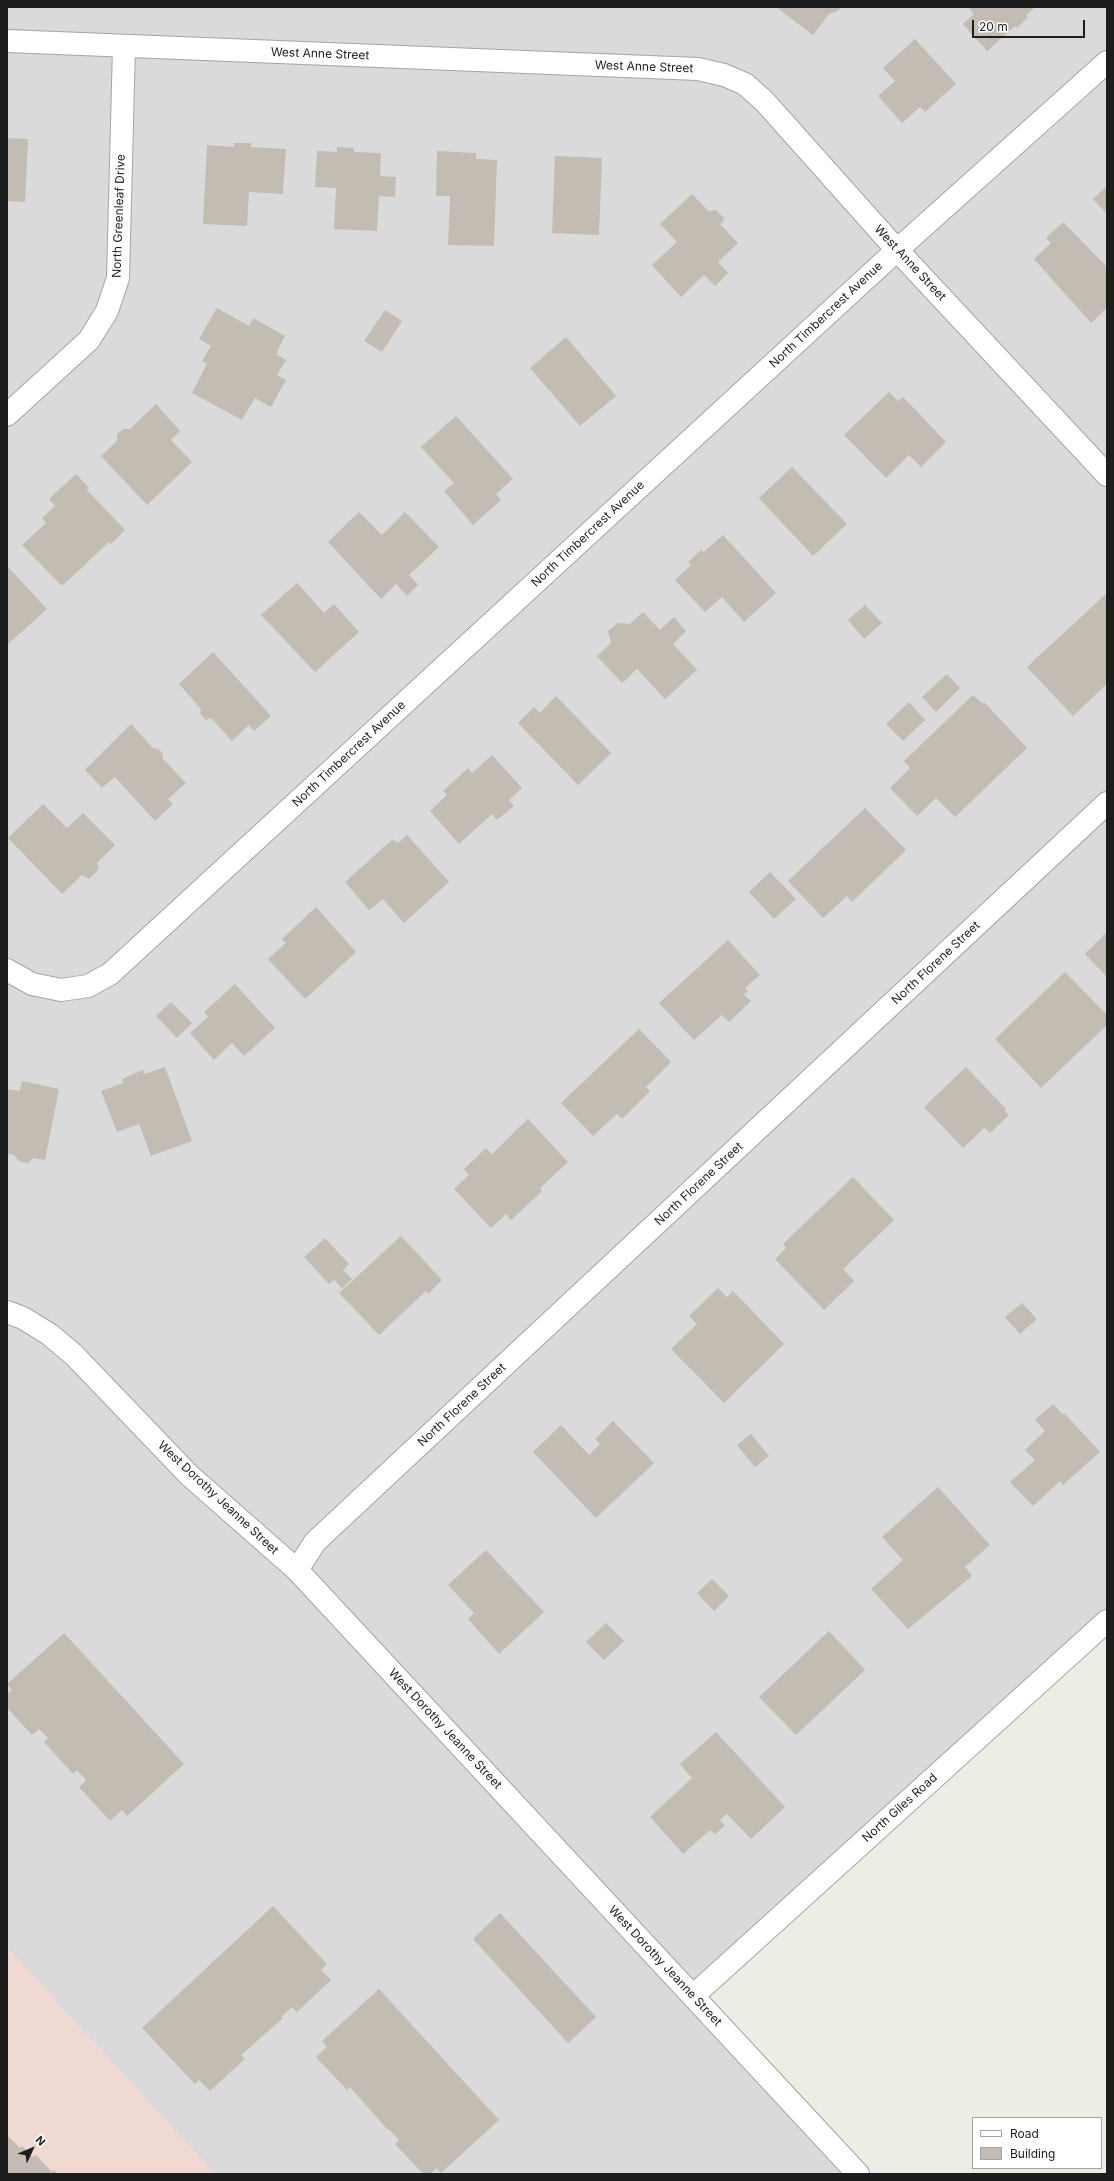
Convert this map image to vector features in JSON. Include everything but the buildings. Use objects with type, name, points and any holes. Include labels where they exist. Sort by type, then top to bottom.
[{"type":"street","name":"West Anne Street","points":[[7,41],[698,69],[724,74],[745,84],[765,102],[898,250],[1107,475]]},
{"type":"street","name":"North Greenleaf Drive","points":[[7,415],[89,340],[107,311],[118,278],[124,46]]},
{"type":"street","name":"North Timbercrest Avenue","points":[[7,970],[32,984],[61,990],[88,986],[110,974],[898,250],[1107,62]]},
{"type":"street","name":"North Florene Street","points":[[297,1570],[315,1542],[1107,803]]},
{"type":"street","name":"West Dorothy Jeanne Street","points":[[7,1312],[23,1318],[49,1334],[74,1355],[189,1475],[297,1570],[858,2174]]},
{"type":"street","name":"North Giles Road","points":[[693,1996],[1107,1621]]},
{"type":"shaded area","points":[[7,7],[1107,7],[1107,1621],[693,1996],[858,2174],[215,2174],[7,1948]]},
{"type":"shaded area","points":[[7,1948],[215,2174],[7,2174]]}]
